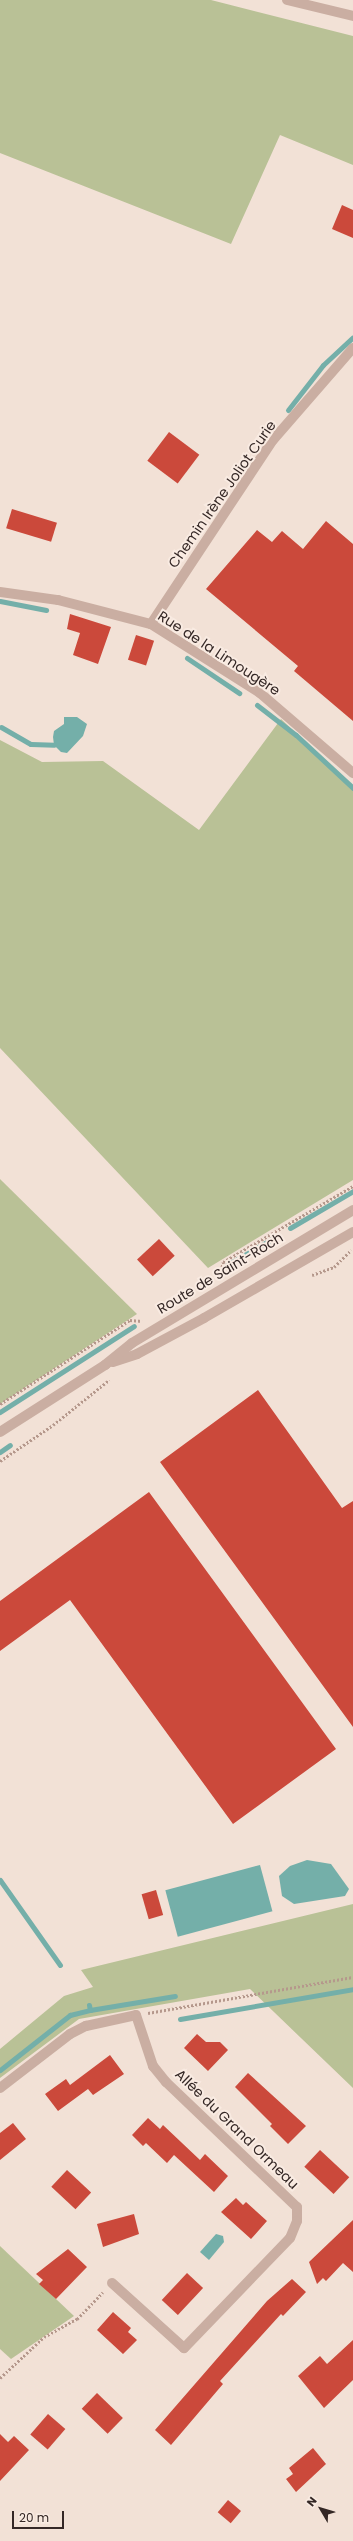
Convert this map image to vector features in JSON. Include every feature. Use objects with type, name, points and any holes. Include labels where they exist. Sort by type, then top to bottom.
[{"type":"street","points":[[287,0],[353,16]]},
{"type":"street","name":"Chemin Irène Joliot Curie","points":[[150,624],[273,440],[353,348]]},
{"type":"street","name":"Rue de la Limougère","points":[[0,592],[58,600],[150,624],[260,693],[326,746],[353,773]]},
{"type":"street","name":"Route de Saint-Roch","points":[[0,1432],[106,1365],[132,1343],[353,1210]]},
{"type":"street","name":"Route de Saint-Roch","points":[[106,1365],[137,1354],[204,1318],[353,1232]]},
{"type":"street","points":[[0,2088],[70,2034],[86,2026],[136,2015]]},
{"type":"street","name":"Allée du Grand Ormeau","points":[[112,2283],[184,2348],[290,2238],[297,2221],[297,2207],[288,2195],[166,2082],[153,2066],[136,2015]]},
{"type":"path","points":[[220,1280],[222,1262],[353,1186]]},
{"type":"path","points":[[312,1274],[341,1263],[353,1248]]},
{"type":"path","points":[[0,1404],[130,1320],[149,1320]]},
{"type":"path","points":[[0,1460],[53,1425],[112,1378]]},
{"type":"path","points":[[136,2015],[353,1977]]},
{"type":"path","points":[[0,2378],[44,2337],[77,2319],[112,2283]]},
{"type":"green space","points":[[0,0],[211,0],[353,36],[353,165],[280,135],[231,244],[0,153]]},
{"type":"green space","points":[[281,719],[353,787],[353,1180],[208,1268],[0,1048],[0,740],[42,762],[103,761],[199,830]]},
{"type":"green space","points":[[0,1179],[137,1314],[0,1404]]},
{"type":"green space","points":[[353,1904],[353,2088],[250,1989],[79,2019],[0,2078],[0,2049],[64,1996],[93,1987],[81,1970]]},
{"type":"green space","points":[[0,2246],[74,2316],[11,2359],[0,2349]]},
{"type":"water","points":[[64,717],[77,717],[87,724],[83,736],[67,753],[61,752],[54,745],[53,737],[54,731],[64,724]]},
{"type":"water","points":[[307,1860],[331,1864],[349,1889],[345,1896],[294,1904],[282,1896],[279,1876],[290,1866]]},
{"type":"water","points":[[260,1865],[272,1911],[178,1937],[165,1890]]},
{"type":"water","points":[[216,2234],[223,2236],[224,2242],[209,2260],[200,2252]]},
{"type":"building","points":[[342,205],[353,210],[353,238],[332,229]]},
{"type":"building","points":[[169,432],[199,455],[178,484],[147,461]]},
{"type":"building","points":[[12,509],[57,523],[51,542],[6,528]]},
{"type":"building","points":[[326,521],[353,544],[353,721],[294,671],[298,666],[206,589],[257,530],[272,542],[282,531],[303,549]]},
{"type":"building","points":[[70,614],[111,627],[98,664],[73,655],[80,633],[67,629]]},
{"type":"building","points":[[136,635],[154,641],[146,666],[128,660]]},
{"type":"building","points":[[159,1239],[175,1256],[153,1276],[137,1259]]},
{"type":"building","points":[[258,1390],[342,1508],[353,1501],[353,1727],[160,1462]]},
{"type":"building","points":[[149,1492],[336,1749],[233,1824],[70,1600],[0,1651],[0,1601]]},
{"type":"building","points":[[156,1890],[163,1915],[149,1919],[142,1894]]},
{"type":"building","points":[[197,2034],[206,2042],[220,2042],[228,2050],[208,2071],[184,2048]]},
{"type":"building","points":[[110,2055],[124,2074],[93,2095],[88,2089],[58,2111],[45,2094],[66,2079],[70,2085]]},
{"type":"building","points":[[248,2073],[306,2126],[288,2144],[270,2126],[272,2124],[235,2087]]},
{"type":"building","points":[[148,2118],[160,2129],[163,2125],[200,2160],[205,2154],[228,2176],[214,2192],[174,2155],[167,2163],[146,2143],[143,2146],[132,2135]]},
{"type":"building","points":[[13,2123],[26,2139],[0,2160],[0,2133]]},
{"type":"building","points":[[320,2150],[349,2177],[334,2194],[304,2167]]},
{"type":"building","points":[[67,2170],[91,2193],[75,2209],[51,2187]]},
{"type":"building","points":[[236,2198],[243,2205],[246,2202],[267,2221],[251,2239],[221,2212]]},
{"type":"building","points":[[134,2214],[139,2234],[103,2247],[97,2224]]},
{"type":"building","points":[[353,2220],[353,2272],[343,2263],[326,2281],[323,2278],[317,2284],[309,2262]]},
{"type":"building","points":[[68,2249],[87,2267],[56,2299],[39,2284],[43,2280],[36,2274]]},
{"type":"building","points":[[187,2273],[203,2288],[178,2315],[162,2300]]},
{"type":"building","points":[[292,2279],[306,2292],[283,2316],[281,2314],[220,2381],[223,2384],[171,2445],[155,2430],[267,2301]]},
{"type":"building","points":[[113,2312],[131,2328],[128,2332],[137,2340],[123,2354],[97,2330]]},
{"type":"building","points":[[353,2340],[353,2380],[324,2408],[298,2376],[320,2356],[327,2364]]},
{"type":"building","points":[[97,2393],[123,2418],[108,2434],[82,2409]]},
{"type":"building","points":[[48,2414],[65,2429],[48,2449],[30,2434]]},
{"type":"building","points":[[0,2434],[8,2442],[14,2436],[29,2450],[0,2481]]},
{"type":"building","points":[[313,2448],[326,2464],[296,2492],[286,2479],[293,2474],[289,2468]]},
{"type":"building","points":[[228,2500],[241,2511],[231,2523],[218,2512]]},
{"type":"waterway","points":[[288,410],[323,365],[352,338]]},
{"type":"waterway","points":[[0,601],[46,610]]},
{"type":"waterway","points":[[187,658],[239,693]]},
{"type":"waterway","points":[[257,705],[296,735],[353,788]]},
{"type":"waterway","points":[[1,727],[31,744],[54,745]]},
{"type":"waterway","points":[[290,1228],[353,1191]]},
{"type":"waterway","points":[[227,1265],[272,1239]]},
{"type":"waterway","points":[[0,1412],[134,1326]]},
{"type":"waterway","points":[[0,1452],[10,1445]]},
{"type":"waterway","points":[[0,1880],[60,1965]]},
{"type":"waterway","points":[[180,2019],[353,1989]]},
{"type":"waterway","points":[[89,2005],[90,2010],[175,1996]]},
{"type":"waterway","points":[[0,2070],[70,2015],[90,2010]]}]
